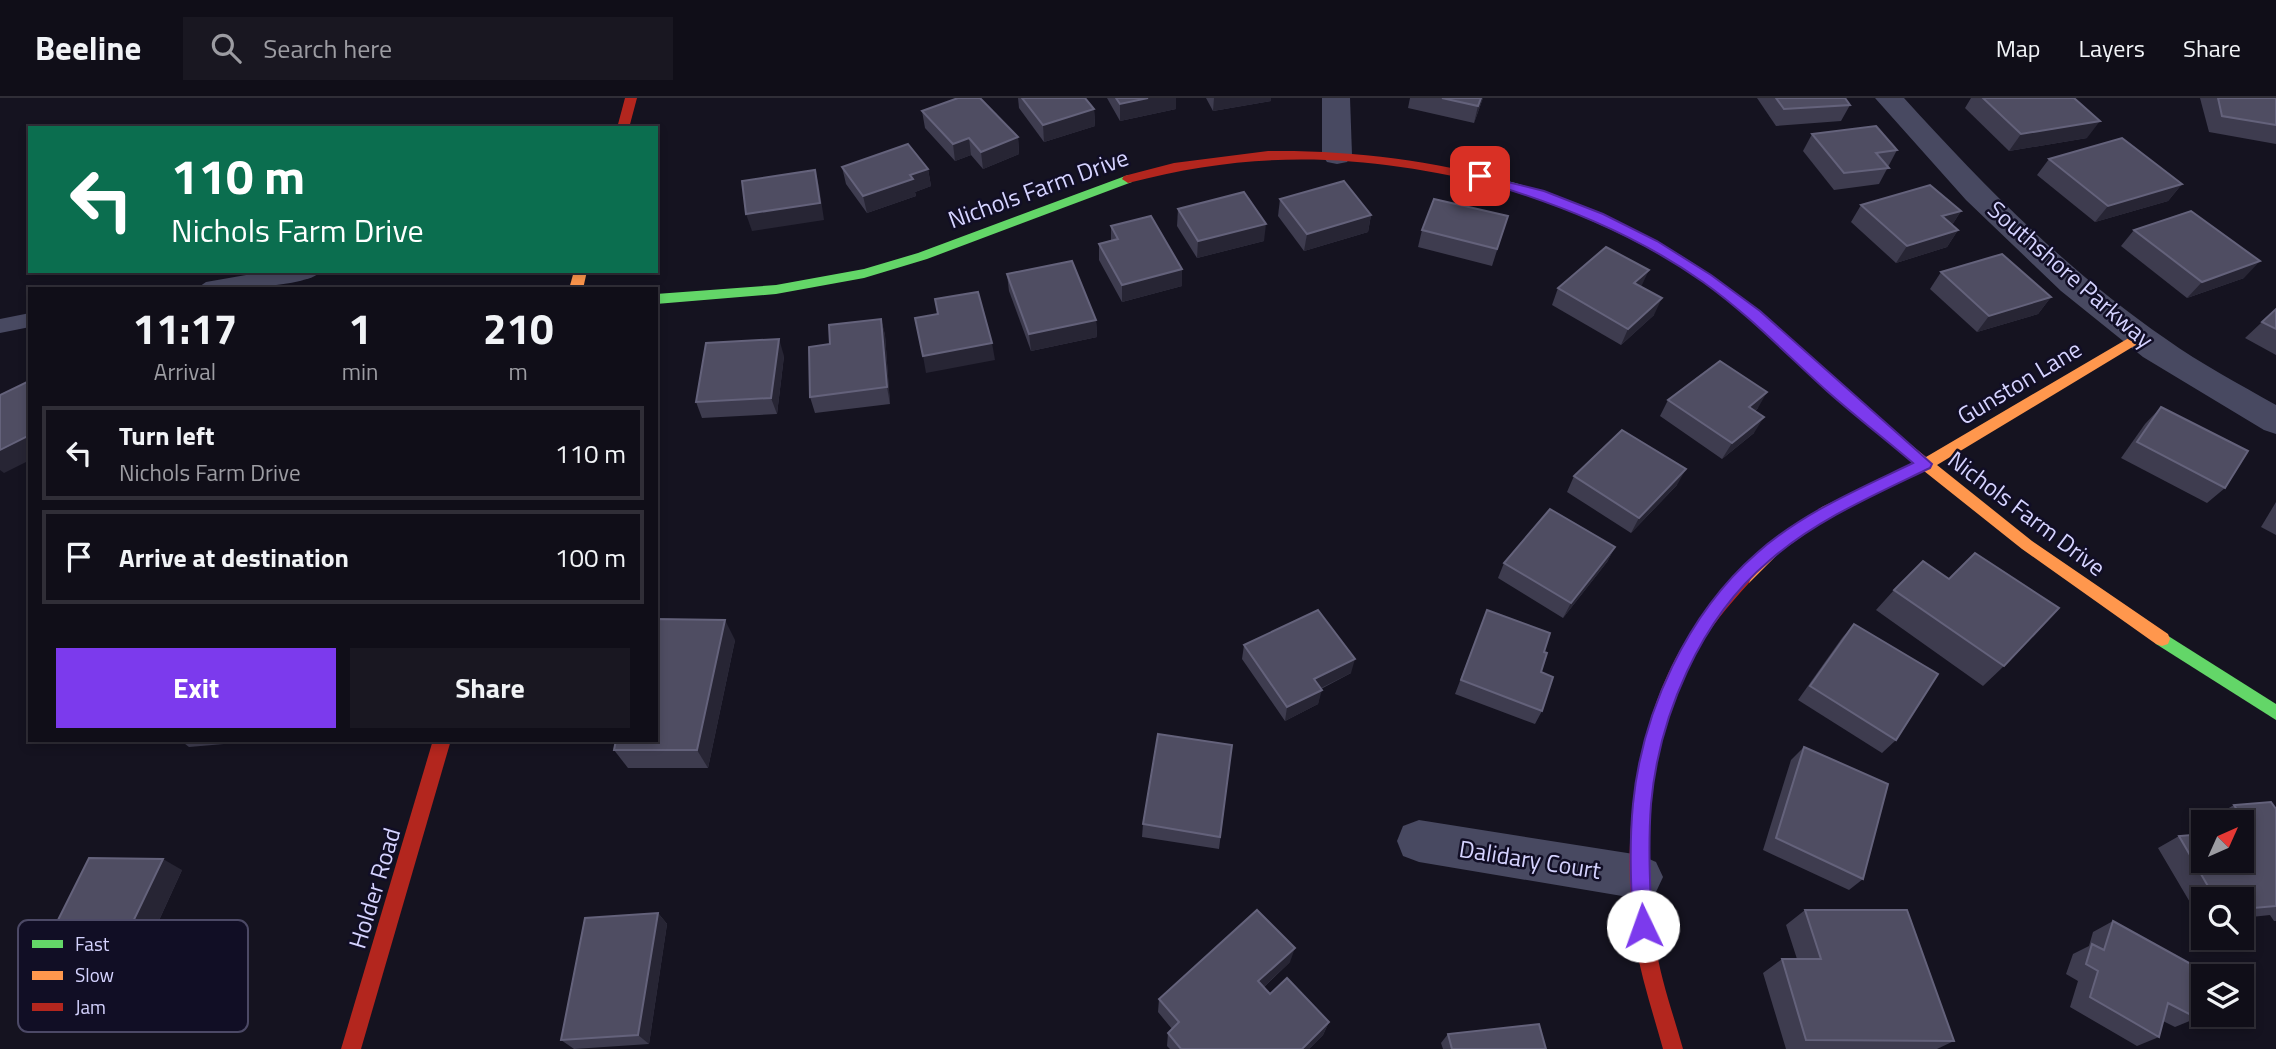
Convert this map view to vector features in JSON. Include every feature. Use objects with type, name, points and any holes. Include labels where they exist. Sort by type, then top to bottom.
[{"type":"street","points":[[624,126],[631,98]]},
{"type":"street","points":[[1336,98],[1337,155]]},
{"type":"street","name":"Southshore Parkway","points":[[1889,98],[2005,222],[2139,337],[2225,393],[2276,421]]},
{"type":"street","name":"Nichols Farm Drive","points":[[658,299],[786,289],[857,276],[923,256],[1094,187],[1151,171],[1238,158],[1337,155],[1419,164],[1480,176],[1551,199],[1652,244],[1706,278],[1755,315],[1833,387],[1924,464],[2094,592],[2276,713]]},
{"type":"street","name":"Gunston Lane","points":[[1673,1049],[1643,926],[1640,877],[1642,803],[1658,726],[1682,663],[1721,601],[1763,556],[1811,521],[1850,498],[1924,464],[2139,337]]},
{"type":"street","name":"Holder Road","points":[[351,1049],[441,742]]},
{"type":"street","name":"Dalidary Court","points":[[1419,841],[1640,877]]},
{"type":"lane","points":[[218,287],[299,273]]},
{"type":"lane","points":[[0,326],[28,320]]},
{"type":"building","points":[[958,98],[980,98],[1018,137],[981,152],[969,138],[953,144],[922,111]]},
{"type":"building","points":[[1022,98],[1085,98],[1094,109],[1043,125]]},
{"type":"building","points":[[1116,98],[1148,98],[1120,104]]},
{"type":"building","points":[[1442,98],[1481,98],[1478,106]]},
{"type":"building","points":[[1776,98],[1845,98],[1850,105],[1784,109]]},
{"type":"building","points":[[1983,98],[2074,98],[2100,121],[2021,134]]},
{"type":"building","points":[[2218,98],[2276,98],[2276,125],[2222,116]]},
{"type":"building","points":[[1876,126],[1897,150],[1876,153],[1889,168],[1844,173],[1812,134]]},
{"type":"building","points":[[2122,138],[2182,184],[2108,206],[2049,159]]},
{"type":"building","points":[[908,144],[928,169],[910,175],[913,179],[863,196],[842,167]]},
{"type":"building","points":[[815,170],[820,203],[746,214],[742,181]]},
{"type":"building","points":[[1344,181],[1371,215],[1307,234],[1280,199]]},
{"type":"building","points":[[1930,185],[1961,211],[1942,216],[1958,230],[1907,246],[1861,205]]},
{"type":"building","points":[[1244,192],[1266,224],[1198,241],[1178,209]]},
{"type":"building","points":[[1434,199],[1508,216],[1497,249],[1422,230]]},
{"type":"building","points":[[2191,211],[2260,261],[2202,282],[2134,230]]},
{"type":"building","points":[[1151,216],[1182,269],[1122,285],[1099,244],[1118,239],[1111,226]]},
{"type":"building","points":[[1606,247],[1649,270],[1634,283],[1662,298],[1628,329],[1558,288]]},
{"type":"building","points":[[2002,254],[2051,297],[1989,316],[1941,272]]},
{"type":"building","points":[[1072,261],[1096,320],[1029,334],[1007,274]]},
{"type":"building","points":[[978,292],[992,343],[923,356],[915,318],[938,314],[935,299]]},
{"type":"building","points":[[2276,309],[2276,329],[2262,322]]},
{"type":"building","points":[[881,319],[887,387],[810,397],[809,347],[830,344],[829,325]]},
{"type":"building","points":[[779,339],[771,398],[696,402],[706,343]]},
{"type":"building","points":[[1720,361],[1767,392],[1749,407],[1764,417],[1732,443],[1668,400]]},
{"type":"building","points":[[28,381],[28,436],[0,450],[0,395]]},
{"type":"building","points":[[2161,407],[2248,451],[2225,488],[2137,442]]},
{"type":"building","points":[[1622,430],[1686,469],[1639,518],[1574,476]]},
{"type":"building","points":[[1550,509],[1615,547],[1571,603],[1504,563]]},
{"type":"building","points":[[1975,553],[2059,608],[2004,666],[1894,590],[1923,561],[1949,579]]},
{"type":"building","points":[[1318,610],[1355,659],[1314,679],[1322,690],[1287,707],[1244,645]]},
{"type":"building","points":[[1487,610],[1550,633],[1541,672],[1553,677],[1542,711],[1461,680]]},
{"type":"building","points":[[658,619],[725,620],[697,750],[614,750],[616,742],[658,742]]},
{"type":"building","points":[[1854,624],[1938,674],[1896,740],[1810,686]]},
{"type":"building","points":[[1158,734],[1232,745],[1220,837],[1143,824]]},
{"type":"building","points":[[1804,747],[1888,784],[1863,879],[1776,838]]},
{"type":"building","points":[[2271,802],[2276,809],[2276,906],[2254,908],[2254,887],[2208,887],[2200,873],[2254,873],[2254,810],[2237,810],[2234,805]]},
{"type":"building","points":[[2191,835],[2191,857],[2179,836]]},
{"type":"building","points":[[89,858],[163,859],[134,920],[58,920]]},
{"type":"building","points":[[1257,910],[1295,948],[1258,981],[1270,994],[1287,978],[1329,1022],[1302,1049],[1181,1049],[1168,1033],[1179,1022],[1159,999]]},
{"type":"building","points":[[1805,910],[1907,910],[1954,1041],[1806,1040],[1782,959],[1821,959]]},
{"type":"building","points":[[658,913],[638,1035],[561,1040],[585,918]]},
{"type":"building","points":[[2113,921],[2191,964],[2191,1015],[2168,1003],[2159,1037],[2090,997],[2098,971],[2086,964],[2092,944],[2104,950]]},
{"type":"building","points":[[1539,1024],[1546,1049],[1452,1049],[1448,1034]]},
{"type":"traffic: fast","points":[[658,299],[776,289],[864,274],[923,256],[1128,179]]},
{"type":"traffic: fast","points":[[1504,184],[1596,217],[1684,263],[1759,319],[1910,452]]},
{"type":"traffic: fast","points":[[2162,639],[2276,713]]},
{"type":"traffic: slow","points":[[577,287],[580,273]]},
{"type":"traffic: slow","points":[[1743,578],[1776,547],[1827,511],[1926,464],[2139,337]]},
{"type":"traffic: slow","points":[[1910,452],[2027,545],[2162,639]]},
{"type":"traffic: jam","points":[[624,126],[631,98]]},
{"type":"traffic: jam","points":[[1128,179],[1221,159],[1316,154],[1411,164],[1504,184]]},
{"type":"traffic: jam","points":[[1673,1049],[1651,972],[1643,925],[1640,833],[1645,786],[1654,740],[1668,694],[1688,652],[1712,613],[1743,578]]},
{"type":"traffic: jam","points":[[351,1049],[441,742]]},
{"type":"route","points":[[1480,176],[1540,194],[1598,217],[1652,244],[1706,278],[1755,315],[1833,387],[1924,464],[1830,509],[1763,556],[1721,601],[1682,663],[1658,726],[1642,803],[1640,877],[1643,926]]}]
